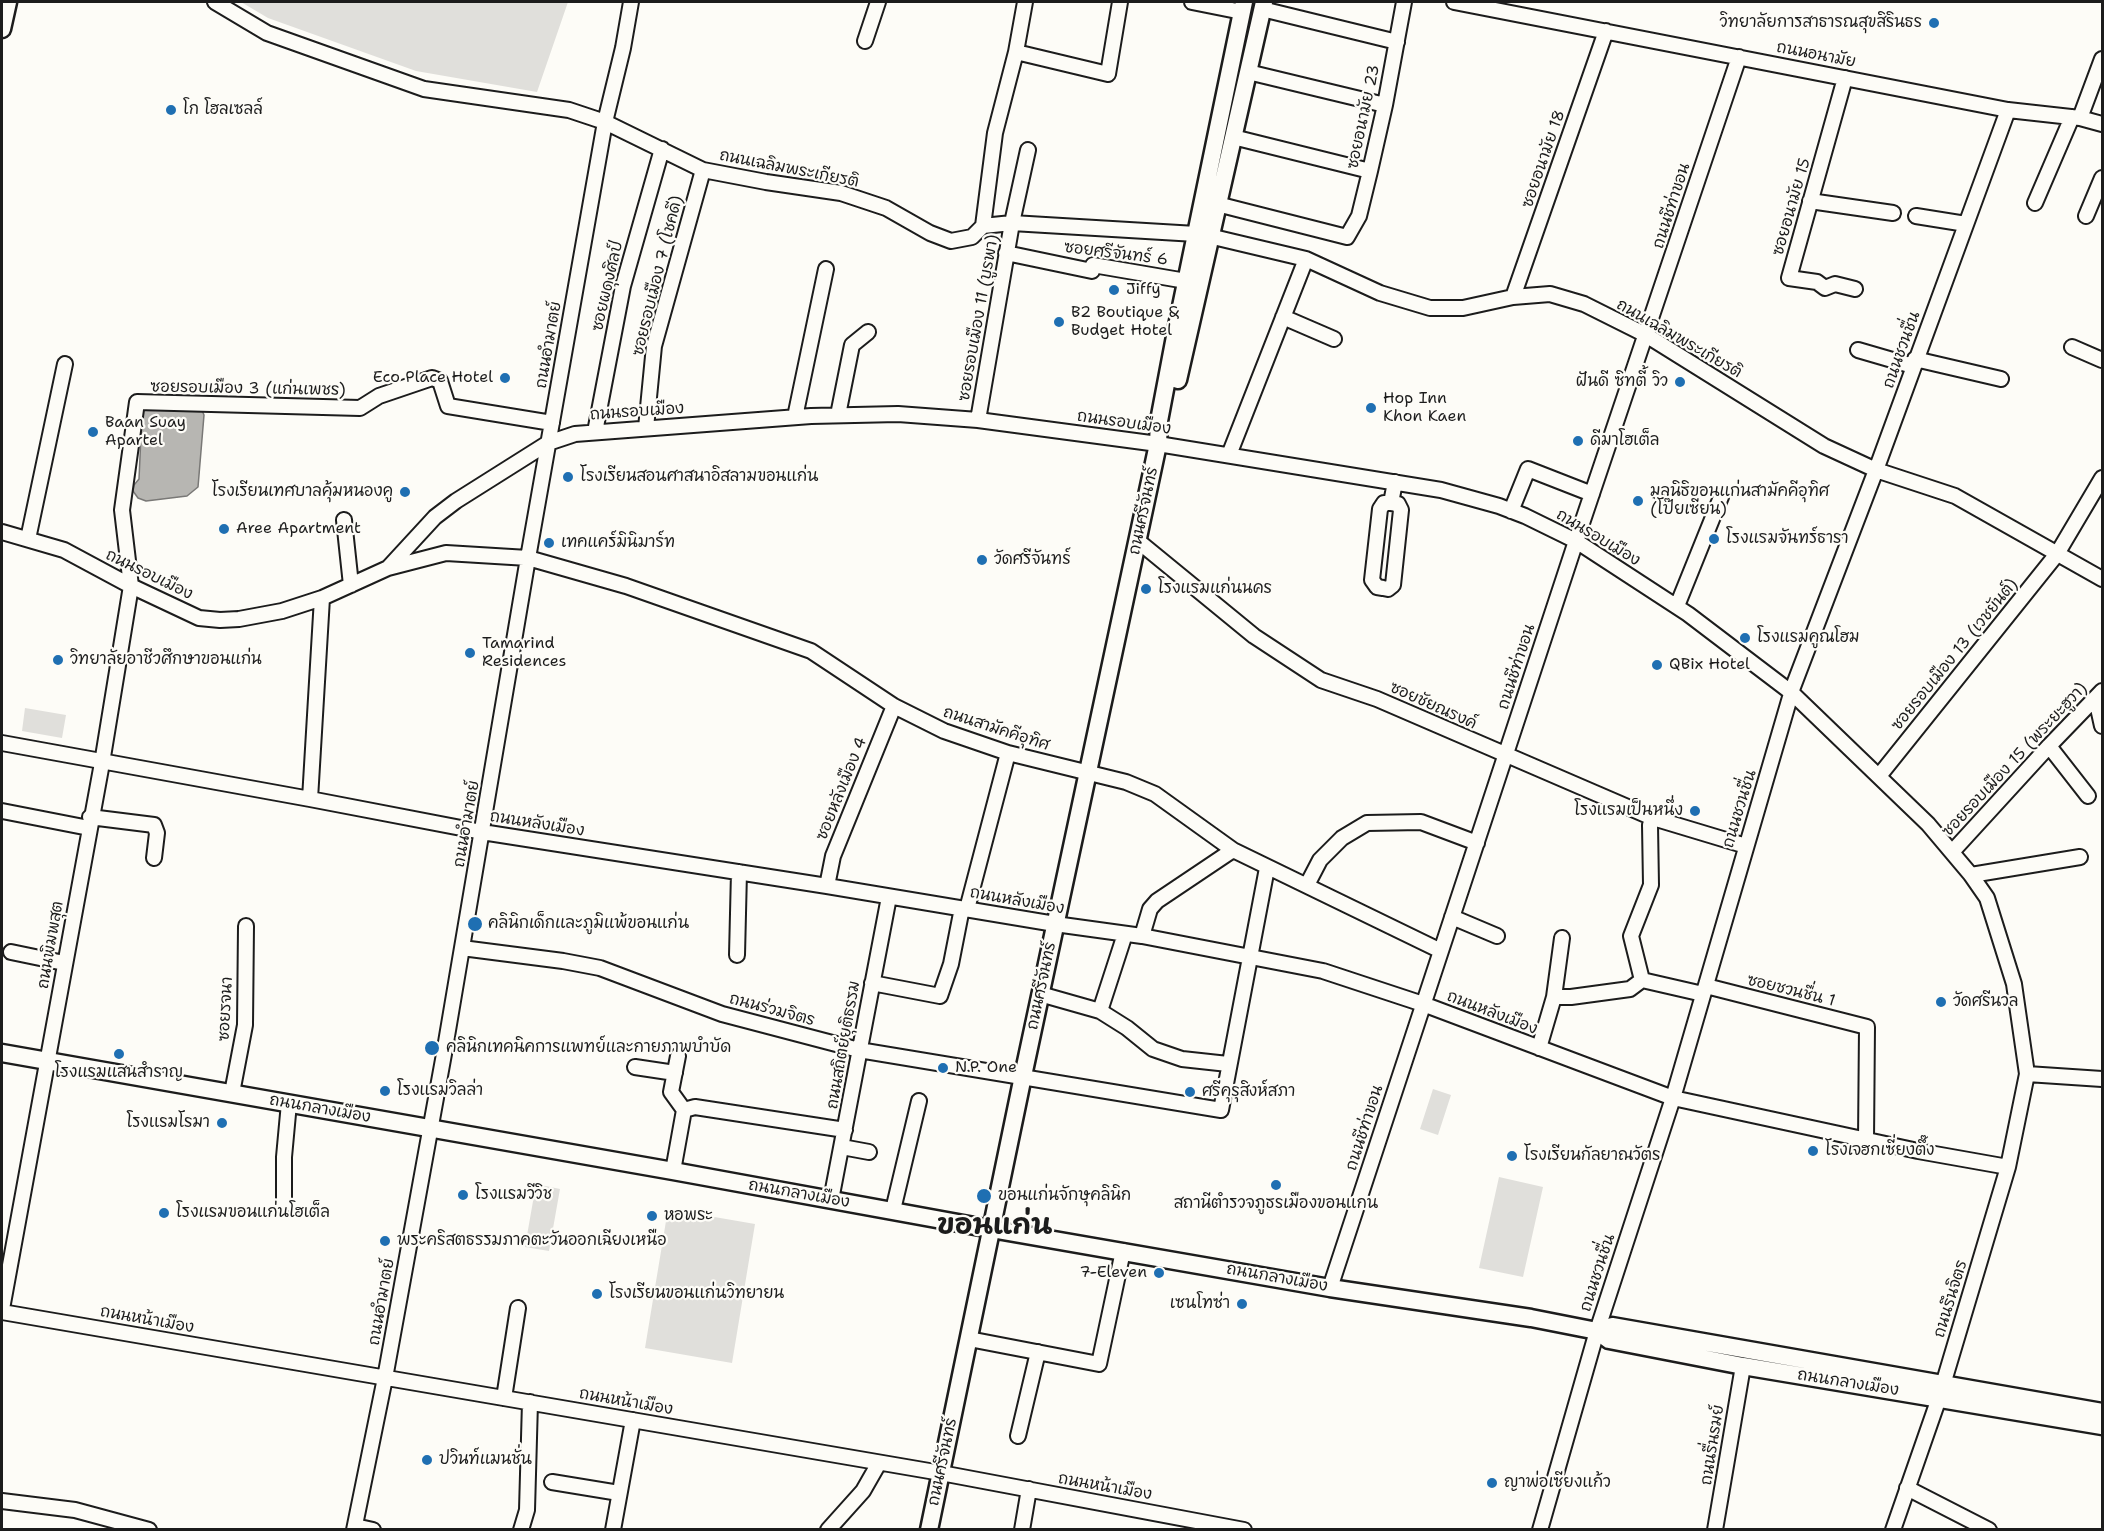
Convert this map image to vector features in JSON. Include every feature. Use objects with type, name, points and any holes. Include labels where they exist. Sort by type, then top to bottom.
[{"type":"main road","points":[[2,29],[9,2]]},
{"type":"main road","name":"ถนนศรีจันทร์","points":[[929,1530],[1040,994],[1158,444],[1159,421],[1186,281],[1217,204],[1221,153],[1233,137],[1263,5]]},
{"type":"main road","name":"ถนนศรีจันทร์","points":[[1158,444],[1170,419],[1203,235],[1221,153],[1243,7]]},
{"type":"main road","name":"ถนนกลางเมือง","points":[[2,1053],[1330,1288],[1531,1318],[1597,1331],[1612,1326],[1744,1358],[1940,1391],[2103,1412]]},
{"type":"main road","name":"ถนนกลางเมือง","points":[[1940,1391],[2103,1426]]},
{"type":"street","name":"ถนนเฉลิมพระเกียรติ","points":[[214,2],[267,33],[424,89],[569,110],[605,122],[703,170],[841,193],[886,208],[930,233],[951,241],[972,237],[983,226],[1012,223],[1203,235],[1306,259],[1380,293],[1430,309],[1463,308],[1513,297],[1550,294],[1584,304],[1646,335],[1824,446],[1876,470],[1955,496],[2103,579]]},
{"type":"street","name":"ถนนอำมาตย์","points":[[355,1528],[385,1378],[462,948],[605,122],[623,48],[631,2]]},
{"type":"street","points":[[865,41],[878,2]]},
{"type":"street","points":[[983,226],[995,133],[1016,52],[1025,2]]},
{"type":"street","points":[[1016,52],[1108,74],[1120,2]]},
{"type":"street","points":[[1192,2],[1243,7]]},
{"type":"street","name":"ซอยอนามัย 23","points":[[1217,204],[1347,237],[1359,216],[1370,171],[1404,2]]},
{"type":"street","name":"ถนนอนามัย","points":[[1454,2],[2008,110],[2076,117],[2103,124]]},
{"type":"street","points":[[1263,5],[1397,42]]},
{"type":"street","name":"ซอยอนามัย 18","points":[[1513,297],[1606,31]]},
{"type":"street","name":"ถนนชีท่าขอน","points":[[1330,1288],[1576,541],[1739,57]]},
{"type":"street","points":[[2035,203],[2103,59]]},
{"type":"street","points":[[1248,72],[1385,105]]},
{"type":"street","name":"ซอยอนามัย 15","points":[[1845,78],[1789,278],[1817,282],[1825,288],[1835,284],[1855,289]]},
{"type":"street","name":"ถนนชวนชื่น","points":[[1540,1530],[1597,1331],[1673,1098],[1792,693],[2008,110]]},
{"type":"street","points":[[1233,137],[1370,171]]},
{"type":"street","name":"ซอยผดุงศิลป์","points":[[595,432],[623,286],[662,149]]},
{"type":"street","name":"ซอยรอบเมือง 11 (บูรพา)","points":[[978,420],[1006,253],[1028,150]]},
{"type":"street","name":"ซอยรอบเมือง 7 (โชคดี)","points":[[646,428],[654,346],[703,170]]},
{"type":"street","points":[[2086,216],[2103,178]]},
{"type":"street","points":[[1810,201],[1893,213]]},
{"type":"street","points":[[1916,216],[1966,224]]},
{"type":"street","name":"ซอยศรีจันทร์ 6","points":[[1006,253],[1092,271],[1093,265],[1186,281]]},
{"type":"street","points":[[1229,455],[1306,259]]},
{"type":"street","points":[[795,417],[826,268]]},
{"type":"street","points":[[1283,317],[1334,339]]},
{"type":"street","points":[[838,415],[852,345],[868,332]]},
{"type":"street","points":[[2072,347],[2103,360]]},
{"type":"street","points":[[1858,350],[2001,379]]},
{"type":"street","points":[[28,539],[65,364]]},
{"type":"street","name":"ซอยรอบเมือง 3 (แก่นเพชร)","points":[[131,586],[122,510],[137,402],[360,408],[380,396],[432,378],[440,381],[448,406],[552,423]]},
{"type":"street","name":"ถนนรอบเมือง","points":[[2,532],[64,550],[131,586],[199,618],[220,620],[244,619],[282,611],[322,598],[388,568],[435,517],[456,501],[549,443],[575,434],[795,417],[898,414],[978,420],[1158,444],[1441,490],[1511,511],[1576,541],[1677,606],[1792,693],[1928,824],[1971,875],[1987,898],[2014,984],[2027,1074]]},
{"type":"street","points":[[1511,511],[1528,469],[1592,494]]},
{"type":"street","name":"ซอยรอบเมือง 13 (เวชยันต์)","points":[[1878,776],[2057,554],[2103,478]]},
{"type":"street","points":[[1391,503],[1395,482]]},
{"type":"street","points":[[1677,606],[1721,497]]},
{"type":"street","points":[[2090,497],[2103,506]]},
{"type":"street","points":[[1384,503],[1391,503],[1398,504],[1401,510],[1393,585],[1383,588],[1377,587],[1372,580],[1380,509],[1384,503]]},
{"type":"street","points":[[344,520],[351,585]]},
{"type":"street","name":"ซอยชัยณรงค์","points":[[1137,541],[1254,636],[1321,680],[1377,699],[1653,818],[1746,846]]},
{"type":"street","name":"ถนนสามัคคีอุทิศ","points":[[388,568],[446,554],[528,558],[626,586],[811,651],[894,706],[944,731],[1008,753],[1126,782],[1155,794],[1233,850],[1441,951]]},
{"type":"street","name":"ถนนพิมพสุต","points":[[2,1311],[8,1236],[46,1061],[102,763],[131,586]]},
{"type":"street","points":[[310,799],[322,598]]},
{"type":"street","points":[[2099,695],[2103,726]]},
{"type":"street","name":"ซอยรอบเมือง 15 (พระยะฮูวา)","points":[[1952,852],[2099,695]]},
{"type":"street","name":"ซอยหลังเมือง 4","points":[[827,886],[833,855],[894,706]]},
{"type":"street","name":"ถนนหลังเมือง","points":[[2,743],[482,832],[1142,936],[1323,971],[1423,1004],[1673,1098],[1866,1140],[2008,1167]]},
{"type":"street","points":[[2049,746],[2088,796]]},
{"type":"street","points":[[872,983],[940,996],[951,964],[964,908],[1008,753]]},
{"type":"street","points":[[2,811],[90,823],[154,825],[157,833],[154,858]]},
{"type":"street","points":[[1554,997],[1571,998],[1630,989],[1642,980],[1631,936],[1651,885],[1650,825],[1653,818]]},
{"type":"street","points":[[1307,885],[1320,860],[1341,838],[1367,823],[1421,822],[1477,843]]},
{"type":"street","points":[[1142,936],[1150,909],[1157,901],[1233,850]]},
{"type":"street","points":[[1971,875],[2080,857]]},
{"type":"street","points":[[1040,994],[1100,1011],[1154,1049],[1182,1059],[1228,1064],[1267,868]]},
{"type":"street","points":[[737,955],[739,872]]},
{"type":"street","name":"ถนนสถิตย์ยุติธรรม","points":[[831,1200],[889,897]]},
{"type":"street","points":[[1452,917],[1497,936]]},
{"type":"street","name":"ซอยรจนา","points":[[232,1093],[245,1025],[246,926]]},
{"type":"street","points":[[1100,1011],[1125,934]]},
{"type":"street","points":[[1539,1048],[1554,997],[1562,938]]},
{"type":"street","name":"ถนนร่วมจิตร","points":[[462,948],[600,968],[722,1014],[859,1050],[1221,1110],[1228,1064]]},
{"type":"street","points":[[11,952],[64,963]]},
{"type":"street","name":"ซอยชวนชื่น 1","points":[[1642,980],[1705,990],[1867,1027],[1866,1140]]},
{"type":"street","points":[[673,1171],[684,1110],[671,1092],[678,1056]]},
{"type":"street","points":[[634,1067],[675,1073]]},
{"type":"street","points":[[2027,1074],[2103,1079]]},
{"type":"street","name":"ถนนรึนจิตร","points":[[1893,1530],[1940,1391],[2008,1167],[2027,1074]]},
{"type":"street","points":[[893,1210],[919,1101]]},
{"type":"street","points":[[284,1205],[284,1157],[289,1103]]},
{"type":"street","points":[[684,1110],[695,1107],[845,1130]]},
{"type":"street","points":[[842,1148],[869,1152]]},
{"type":"street","points":[[969,1339],[1100,1364],[1123,1251]]},
{"type":"street","points":[[504,1398],[518,1308]]},
{"type":"street","name":"ถนนหน้าเมือง","points":[[2,1311],[941,1473],[1244,1530]]},
{"type":"street","points":[[1018,1436],[1038,1352]]},
{"type":"street","name":"ถนนรื่นรมย์","points":[[1715,1530],[1744,1358]]},
{"type":"street","points":[[521,1530],[527,1510],[530,1402]]},
{"type":"street","points":[[613,1530],[633,1420]]},
{"type":"street","points":[[828,1530],[863,1491],[879,1463]]},
{"type":"street","points":[[552,1482],[620,1493]]},
{"type":"street","points":[[1907,1488],[1989,1530]]},
{"type":"street","points":[[1022,1530],[1029,1490]]},
{"type":"street","points":[[2,1501],[75,1510],[113,1525],[149,1530]]},
{"type":"street","points":[[355,1528],[373,1530]]},
{"type":"shaded area","points":[[241,2],[568,2],[537,92],[416,71],[268,18]]},
{"type":"shaded area","points":[[147,406],[201,408],[204,415],[198,487],[187,496],[146,501],[138,498],[133,491],[139,479],[142,413]]},
{"type":"shaded area","points":[[25,708],[66,715],[62,738],[22,731]]},
{"type":"shaded area","points":[[1433,1089],[1451,1095],[1438,1135],[1420,1129]]},
{"type":"shaded area","points":[[1499,1177],[1543,1187],[1523,1277],[1479,1268]]},
{"type":"shaded area","points":[[536,1184],[560,1189],[549,1251],[525,1247]]},
{"type":"shaded area","points":[[668,1209],[755,1224],[732,1363],[645,1348]]},
{"type":"place","name":"วิทยาลัยการสาธารณสุขสิรินธร","points":[[1934,23]]},
{"type":"place","name":"โก โฮลเซลล์","points":[[171,110]]},
{"type":"place","name":"Jiffy","points":[[1114,290]]},
{"type":"place","name":"B2 Boutique & Budget Hotel","points":[[1059,322]]},
{"type":"place","name":"Eco Place Hotel","points":[[505,378]]},
{"type":"place","name":"ฝันดี ซิทตี้ วิว","points":[[1680,382]]},
{"type":"place","name":"Hop Inn Khon Kaen","points":[[1371,408]]},
{"type":"place","name":"Baan Suay Apartel","points":[[93,432]]},
{"type":"place","name":"ดีมาโฮเต็ล","points":[[1578,441]]},
{"type":"place","name":"โรงเรียนสอนศาสนาอิสลามขอนแก่น","points":[[568,477]]},
{"type":"place","name":"โรงเรียนเทศบาลคุ้มหนองคู","points":[[405,492]]},
{"type":"place","name":"มูลนิธิขอนแก่นสามัคคีอุทิศ (โป๊ยเซียน)","points":[[1638,501]]},
{"type":"place","name":"Aree Apartment","points":[[224,529]]},
{"type":"place","name":"โรงแรมจันทร์ธารา","points":[[1714,539]]},
{"type":"place","name":"เทคแคร์มินิมาร์ท","points":[[549,543]]},
{"type":"place","name":"วัดศรีจันทร์","points":[[982,560]]},
{"type":"place","name":"โรงแรมแก่นนคร","points":[[1146,589]]},
{"type":"place","name":"โรงแรมคูณโฮม","points":[[1745,638]]},
{"type":"place","name":"Tamarind Residences","points":[[470,653]]},
{"type":"place","name":"วิทยาลัยอาชีวศึกษาขอนแก่น","points":[[58,660]]},
{"type":"place","name":"QBix Hotel","points":[[1657,665]]},
{"type":"place","name":"โรงแรมเป็นหนึ่ง","points":[[1695,811]]},
{"type":"place","name":"คลินิกเด็กและภูมิแพ้ขอนแก่น","points":[[475,924]]},
{"type":"place","name":"วัดศรีนวล","points":[[1941,1002]]},
{"type":"place","name":"คลินิกเทคนิคการแพทย์และกายภาพบำบัด","points":[[432,1048]]},
{"type":"place","name":"โรงแรมแสนสำราญ","points":[[119,1054]]},
{"type":"place","name":"N.P. One","points":[[943,1068]]},
{"type":"place","name":"โรงแรมวิลล่า","points":[[385,1091]]},
{"type":"place","name":"ศรีคุรุสิงห์สภา","points":[[1190,1092]]},
{"type":"place","name":"โรงแรมโรมา","points":[[222,1123]]},
{"type":"place","name":"โรงเจฮกเซี่ยงตึ๊ง","points":[[1813,1151]]},
{"type":"place","name":"โรงเรียนกัลยาณวัตร","points":[[1512,1156]]},
{"type":"place","name":"สถานีตำรวจภูธรเมืองขอนแกน","points":[[1276,1185]]},
{"type":"place","name":"โรงแรมวีวิช","points":[[463,1195]]},
{"type":"place","name":"ขอนแก่นจักษุคลินิก","points":[[984,1196]]},
{"type":"place","name":"โรงแรมขอนแก่นโฮเต็ล","points":[[164,1213]]},
{"type":"place","name":"หอพระ","points":[[652,1216]]},
{"type":"place","name":"พระคริสตธรรมภาคตะวันออกเฉียงเหนือ","points":[[385,1241]]},
{"type":"place","name":"7-Eleven","points":[[1159,1273]]},
{"type":"place","name":"โรงเรียนขอนแก่นวิทยายน","points":[[597,1294]]},
{"type":"place","name":"เซนโทซ่า","points":[[1242,1304]]},
{"type":"place","name":"ปวินท์แมนชั่น","points":[[427,1460]]},
{"type":"place","name":"ญาพ่อเซียงแก้ว","points":[[1492,1483]]},
{"type":"district","name":"ขอนแก่น","points":[[995,1227]]}]
